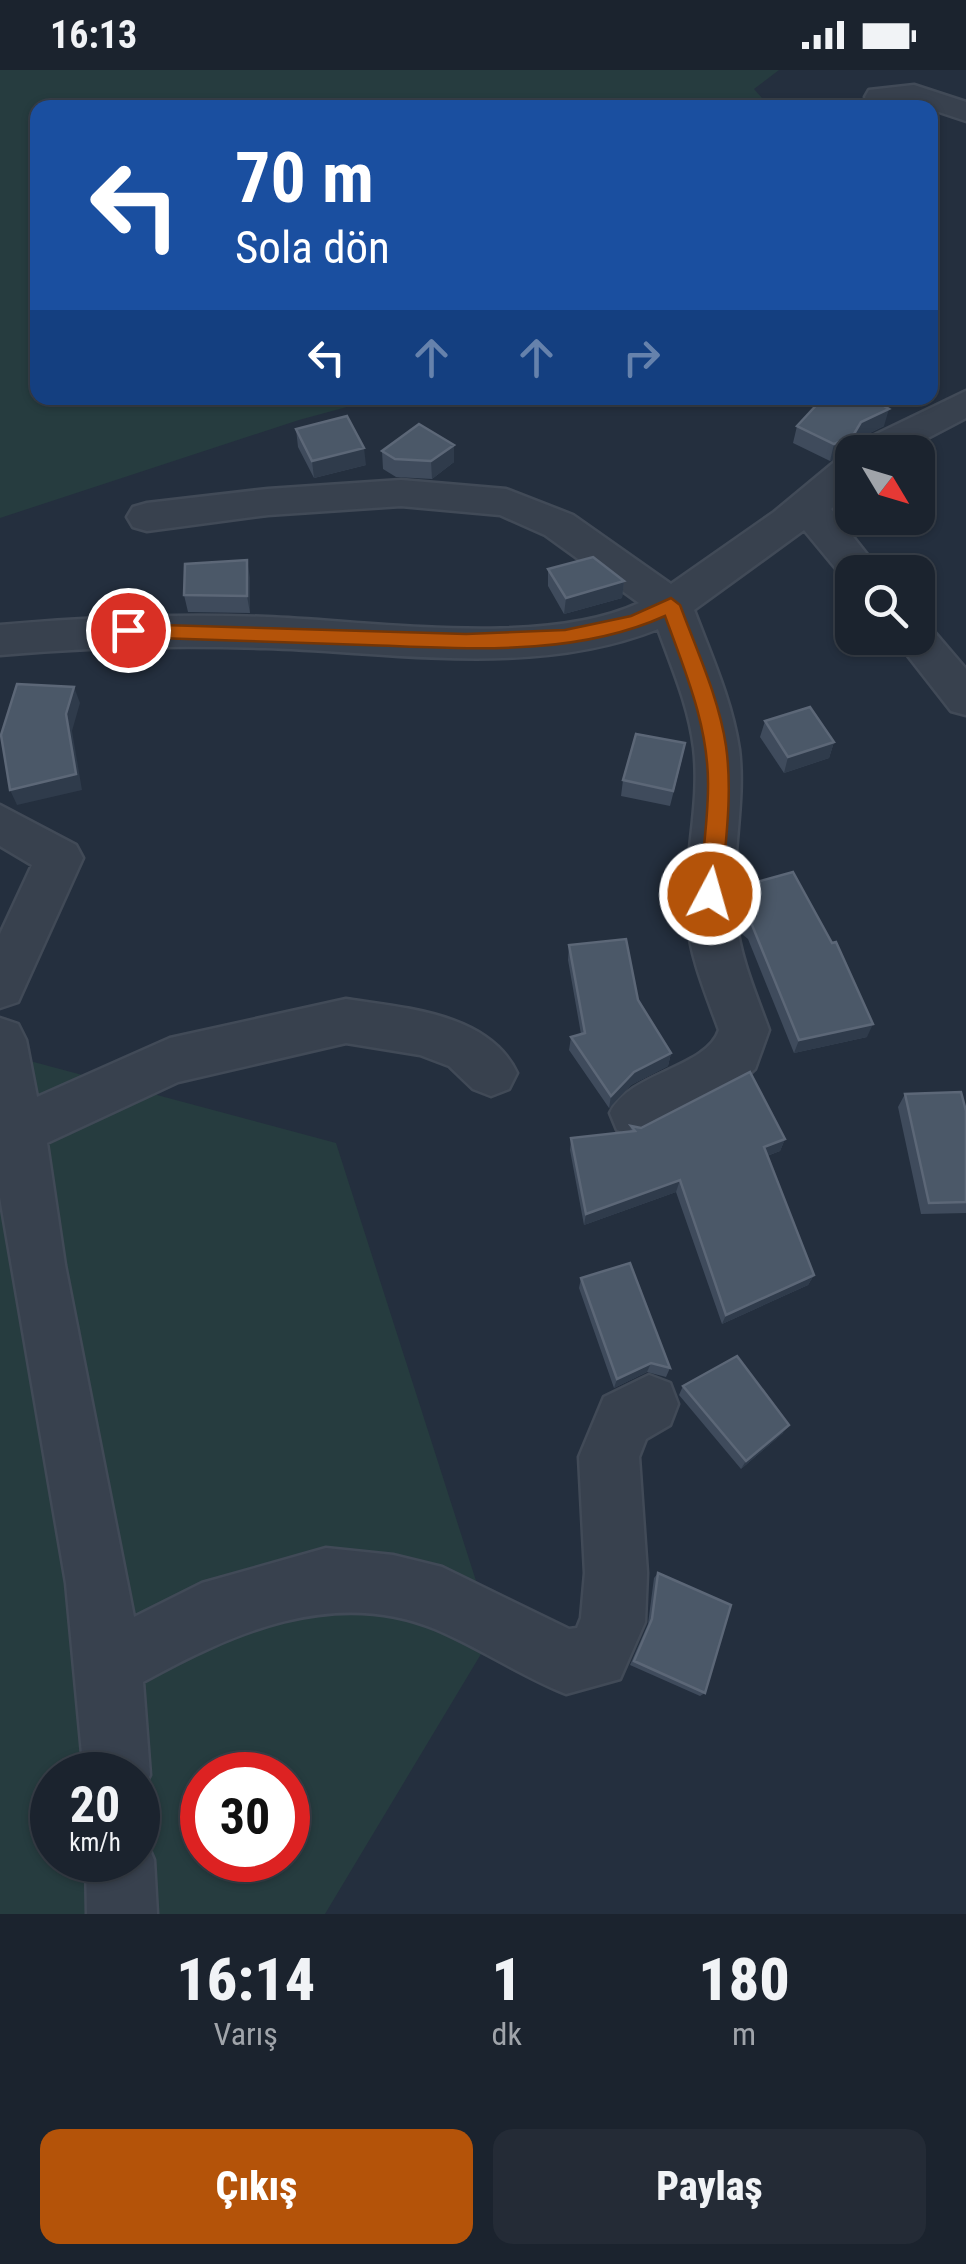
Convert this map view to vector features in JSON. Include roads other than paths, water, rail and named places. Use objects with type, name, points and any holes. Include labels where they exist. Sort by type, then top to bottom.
[{"type":"street","points":[[880,98],[914,94],[931,100]]},
{"type":"street","points":[[938,102],[966,112]]},
{"type":"street","points":[[905,435],[966,403]]},
{"type":"street","points":[[0,640],[96,630],[466,641],[565,637],[635,622],[671,605],[809,509],[835,484]]},
{"type":"street","points":[[148,517],[268,502],[402,492],[506,502],[560,525],[671,605],[708,707],[716,746],[719,786],[710,916],[720,964],[744,1030],[736,1053],[727,1062],[636,1113]]},
{"type":"street","points":[[809,509],[847,555]]},
{"type":"street","points":[[929,655],[966,699]]},
{"type":"street","points":[[0,823],[59,858],[0,986]]},
{"type":"street","points":[[18,1131],[170,1061],[346,1021],[420,1033],[468,1050],[492,1074]]},
{"type":"street","points":[[0,1040],[5,1083],[18,1131],[36,1261],[85,1514],[114,1706],[116,1752]]},
{"type":"street","points":[[108,1666],[202,1615],[326,1579],[393,1586],[442,1599],[566,1662],[597,1656],[613,1622],[616,1573],[609,1457],[625,1418],[649,1404]]},
{"type":"street","points":[[121,1882],[122,1914]]}]
